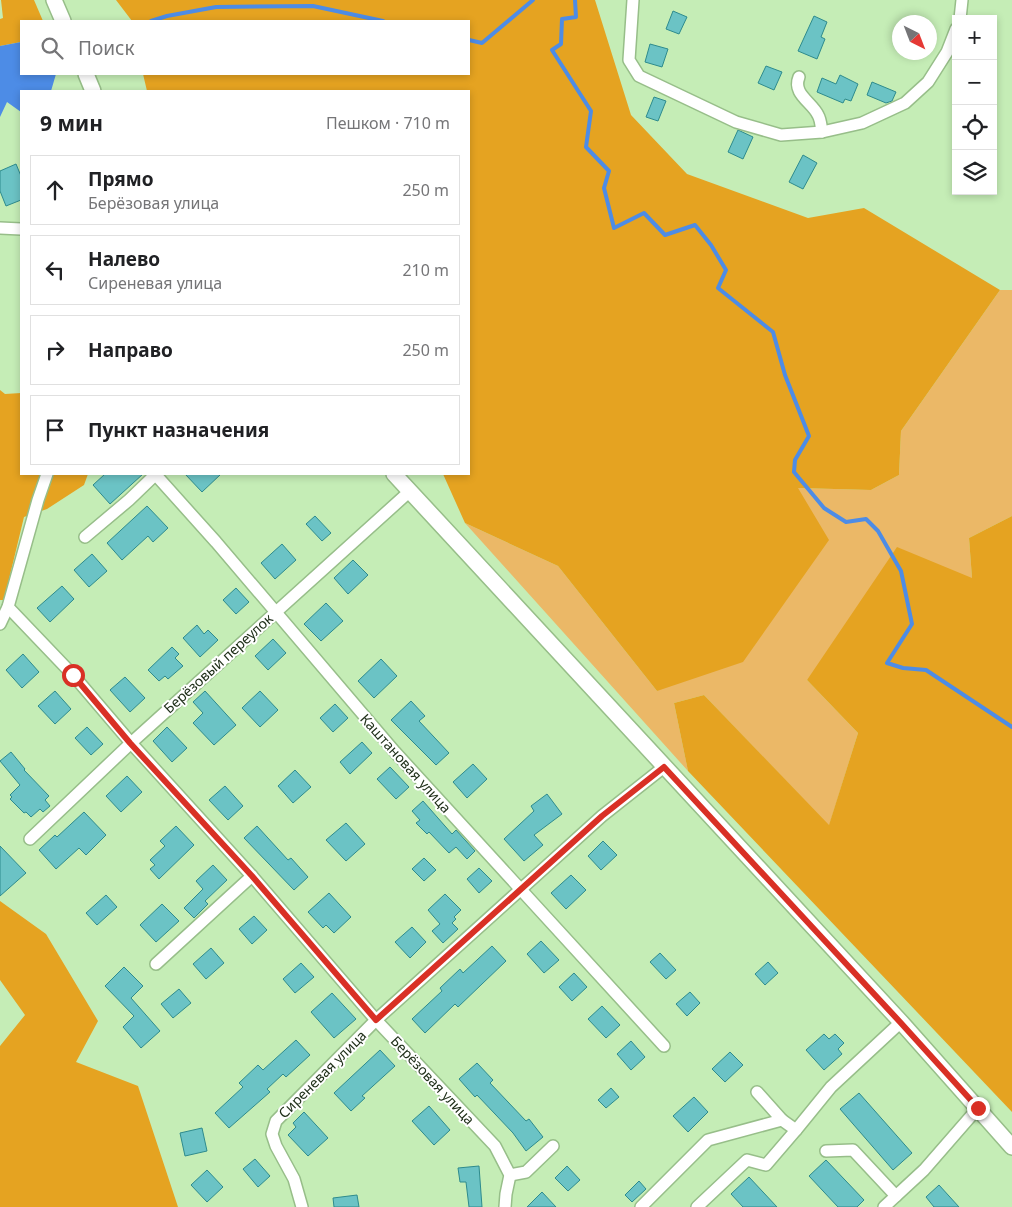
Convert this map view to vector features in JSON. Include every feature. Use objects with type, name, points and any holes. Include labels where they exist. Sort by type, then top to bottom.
[{"type":"main road","points":[[54,0],[64,20]]},
{"type":"main road","points":[[395,475],[1012,1146]]},
{"type":"street","points":[[633,0],[629,60],[639,76],[736,122],[781,135],[822,132],[862,123],[905,103],[928,82],[947,52],[952,39]]},
{"type":"street","points":[[960,15],[962,0]]},
{"type":"street","points":[[799,77],[797,81],[799,91],[818,115],[822,132]]},
{"type":"street","points":[[0,228],[20,229]]},
{"type":"street","points":[[0,624],[8,607],[47,475]]},
{"type":"street","points":[[85,537],[155,475]]},
{"type":"street","name":"Каштановая улица","points":[[157,475],[395,752],[664,1046]]},
{"type":"street","name":"Берёзовый переулок","points":[[30,838],[130,743],[410,491]]},
{"type":"street","name":"Берёзовая улица","points":[[8,607],[73,675],[130,743],[252,876],[376,1020],[495,1146],[510,1175]]},
{"type":"street","name":"Сиреневая улица","points":[[302,1207],[294,1179],[276,1146],[272,1134],[276,1121],[376,1020],[602,816],[664,767]]},
{"type":"street","points":[[156,964],[252,876]]},
{"type":"street","points":[[697,1207],[748,1160],[766,1165],[831,1087],[900,1022]]},
{"type":"street","points":[[757,1092],[782,1120],[796,1130]]},
{"type":"street","points":[[884,1207],[924,1170],[978,1108]]},
{"type":"street","points":[[641,1207],[708,1140],[782,1120]]},
{"type":"street","points":[[505,1207],[510,1175],[526,1172],[553,1146]]},
{"type":"street","points":[[826,1152],[853,1150],[896,1196]]},
{"type":"shaded area","points":[[1,0],[34,0],[43,20],[20,20],[20,42],[0,46],[0,19],[3,18]]},
{"type":"shaded area","points":[[116,0],[595,0],[631,115],[687,174],[808,218],[864,208],[1000,290],[901,431],[899,475],[871,490],[798,488],[829,540],[743,662],[657,691],[558,566],[465,523],[443,475],[470,475],[470,90],[147,90],[143,75],[470,75],[470,20],[131,20]]},
{"type":"shaded area","points":[[1000,290],[1012,290],[1012,516],[969,538],[972,578],[807,680],[858,733],[829,826],[704,695],[674,703],[688,771],[465,523],[558,566],[657,691],[798,488],[871,490],[899,475],[901,431]]},
{"type":"shaded area","points":[[0,390],[5,394],[20,393],[20,475],[88,475],[84,485],[47,509],[24,517],[4,600],[0,600]]},
{"type":"shaded area","points":[[1012,516],[1012,1112],[688,771],[674,703],[704,695],[829,825],[858,733],[807,680],[897,547],[972,578],[969,538]]},
{"type":"shaded area","points":[[0,901],[46,934],[98,1021],[76,1062],[138,1086],[178,1207],[0,1207],[0,1046],[25,1015],[0,980]]},
{"type":"water","points":[[20,42],[20,75],[56,75],[51,90],[20,90],[20,111],[7,102],[0,117],[0,46]]},
{"type":"building","points":[[673,11],[687,17],[679,34],[666,29]]},
{"type":"building","points":[[814,16],[827,22],[821,37],[825,39],[817,59],[798,51]]},
{"type":"building","points":[[650,44],[668,49],[662,67],[645,62]]},
{"type":"building","points":[[766,66],[782,72],[774,90],[758,83]]},
{"type":"building","points":[[840,75],[858,84],[851,101],[845,99],[843,103],[817,92],[822,78],[836,84]]},
{"type":"building","points":[[872,82],[896,92],[892,101],[886,103],[867,95]]},
{"type":"building","points":[[654,97],[666,101],[658,121],[646,117]]},
{"type":"building","points":[[738,130],[753,137],[743,159],[728,152]]},
{"type":"building","points":[[803,155],[817,163],[803,189],[789,182]]},
{"type":"building","points":[[16,164],[20,174],[20,200],[6,206],[0,191],[0,171]]},
{"type":"building","points":[[104,475],[142,475],[110,504],[93,485]]},
{"type":"building","points":[[186,475],[220,475],[202,492]]},
{"type":"building","points":[[147,506],[168,528],[153,542],[148,536],[122,560],[107,543]]},
{"type":"building","points":[[315,516],[331,533],[322,541],[306,524]]},
{"type":"building","points":[[282,544],[296,560],[275,579],[261,563]]},
{"type":"building","points":[[92,554],[107,571],[89,587],[74,570]]},
{"type":"building","points":[[353,560],[368,575],[348,594],[334,578]]},
{"type":"building","points":[[62,586],[74,599],[50,622],[37,608]]},
{"type":"building","points":[[236,588],[249,602],[236,614],[223,600]]},
{"type":"building","points":[[326,603],[343,621],[321,641],[304,624]]},
{"type":"building","points":[[197,625],[204,634],[208,630],[218,640],[200,657],[183,638]]},
{"type":"building","points":[[273,639],[286,653],[268,670],[255,656]]},
{"type":"building","points":[[172,647],[179,654],[175,658],[183,666],[168,679],[165,676],[159,681],[148,670]]},
{"type":"building","points":[[23,654],[39,672],[22,688],[6,670]]},
{"type":"building","points":[[381,659],[397,676],[374,698],[358,681]]},
{"type":"building","points":[[125,677],[145,698],[130,712],[110,690]]},
{"type":"building","points":[[55,691],[71,709],[55,724],[38,706]]},
{"type":"building","points":[[205,691],[236,725],[214,745],[193,723],[203,713],[193,702]]},
{"type":"building","points":[[260,691],[278,710],[260,727],[242,708]]},
{"type":"building","points":[[411,701],[425,716],[419,721],[449,753],[436,765],[391,720]]},
{"type":"building","points":[[335,704],[348,718],[333,732],[320,718]]},
{"type":"building","points":[[87,727],[103,744],[91,755],[75,738]]},
{"type":"building","points":[[167,727],[187,748],[172,762],[153,741]]},
{"type":"building","points":[[362,742],[372,753],[350,774],[340,762]]},
{"type":"building","points":[[11,752],[24,770],[49,796],[45,800],[50,806],[43,812],[40,809],[31,817],[26,812],[24,813],[10,799],[12,797],[10,795],[20,785],[0,761]]},
{"type":"building","points":[[473,764],[487,779],[467,798],[453,782]]},
{"type":"building","points":[[390,767],[409,787],[396,799],[377,779]]},
{"type":"building","points":[[295,770],[311,787],[293,803],[278,786]]},
{"type":"building","points":[[127,776],[142,792],[121,812],[106,796]]},
{"type":"building","points":[[225,786],[243,806],[228,820],[209,800]]},
{"type":"building","points":[[547,794],[562,814],[534,835],[543,845],[524,861],[504,839],[534,811],[531,806]]},
{"type":"building","points":[[423,801],[452,834],[456,830],[475,851],[467,859],[456,847],[449,853],[429,832],[427,834],[416,823],[420,820],[412,811]]},
{"type":"building","points":[[84,812],[106,835],[86,855],[79,848],[56,869],[39,850],[55,835],[57,837]]},
{"type":"building","points":[[346,823],[365,844],[346,861],[326,840]]},
{"type":"building","points":[[176,826],[194,845],[159,879],[150,869],[155,865],[150,860],[165,846],[160,841]]},
{"type":"building","points":[[257,826],[288,860],[291,858],[308,877],[294,890],[244,838]]},
{"type":"building","points":[[603,841],[617,855],[601,870],[588,856]]},
{"type":"building","points":[[0,846],[26,873],[0,896]]},
{"type":"building","points":[[424,858],[436,870],[424,881],[412,869]]},
{"type":"building","points":[[213,865],[227,880],[205,901],[208,904],[194,918],[184,908],[203,889],[196,881]]},
{"type":"building","points":[[479,868],[492,881],[479,893],[467,879]]},
{"type":"building","points":[[571,875],[586,890],[566,909],[551,893]]},
{"type":"building","points":[[329,893],[351,917],[334,933],[326,925],[323,928],[308,912]]},
{"type":"building","points":[[445,894],[461,910],[454,917],[456,919],[452,923],[458,929],[443,943],[432,931],[440,924],[428,910]]},
{"type":"building","points":[[106,895],[117,907],[97,925],[86,913]]},
{"type":"building","points":[[162,904],[179,921],[156,942],[140,925]]},
{"type":"building","points":[[254,916],[267,930],[252,944],[239,929]]},
{"type":"building","points":[[412,927],[426,942],[410,958],[395,942]]},
{"type":"building","points":[[541,941],[559,960],[544,973],[527,954]]},
{"type":"building","points":[[492,946],[506,961],[458,1007],[455,1004],[425,1033],[412,1019],[442,991],[440,988],[460,969],[463,973]]},
{"type":"building","points":[[211,948],[224,963],[206,979],[193,964]]},
{"type":"building","points":[[660,953],[676,970],[666,979],[650,962]]},
{"type":"building","points":[[768,962],[778,973],[765,985],[755,974]]},
{"type":"building","points":[[301,963],[314,977],[295,993],[283,979]]},
{"type":"building","points":[[124,967],[143,986],[131,998],[160,1031],[141,1048],[123,1027],[134,1016],[105,986]]},
{"type":"building","points":[[574,973],[587,987],[572,1001],[559,987]]},
{"type":"building","points":[[179,989],[191,1003],[173,1018],[161,1004]]},
{"type":"building","points":[[690,992],[700,1003],[687,1016],[676,1004]]},
{"type":"building","points":[[332,993],[356,1019],[334,1038],[311,1012]]},
{"type":"building","points":[[602,1006],[620,1025],[606,1038],[588,1019]]},
{"type":"building","points":[[824,1034],[829,1039],[835,1034],[844,1043],[838,1049],[842,1054],[824,1070],[806,1050]]},
{"type":"building","points":[[296,1040],[310,1055],[286,1077],[283,1074],[267,1089],[270,1092],[229,1128],[215,1113],[243,1087],[239,1083],[258,1065],[263,1070]]},
{"type":"building","points":[[631,1041],[645,1057],[631,1070],[617,1054]]},
{"type":"building","points":[[380,1050],[395,1066],[362,1096],[365,1098],[351,1111],[334,1093]]},
{"type":"building","points":[[730,1052],[743,1065],[725,1082],[712,1069]]},
{"type":"building","points":[[477,1063],[493,1080],[490,1083],[526,1121],[529,1119],[543,1137],[526,1151],[513,1133],[459,1079]]},
{"type":"building","points":[[611,1088],[619,1097],[606,1108],[598,1100]]},
{"type":"building","points":[[859,1093],[912,1153],[893,1170],[840,1109]]},
{"type":"building","points":[[694,1097],[708,1112],[688,1132],[673,1116]]},
{"type":"building","points":[[429,1106],[450,1130],[434,1145],[412,1121]]},
{"type":"building","points":[[304,1112],[328,1138],[308,1156],[288,1135],[296,1127],[293,1123]]},
{"type":"building","points":[[202,1128],[207,1151],[185,1156],[180,1133]]},
{"type":"building","points":[[255,1159],[270,1176],[258,1187],[243,1169]]},
{"type":"building","points":[[826,1160],[864,1200],[857,1207],[838,1207],[809,1176]]},
{"type":"building","points":[[479,1166],[482,1207],[469,1207],[466,1182],[460,1182],[458,1168]]},
{"type":"building","points":[[567,1166],[580,1180],[568,1191],[555,1178]]},
{"type":"building","points":[[207,1170],[223,1187],[207,1202],[191,1185]]},
{"type":"building","points":[[749,1177],[777,1207],[743,1207],[731,1194]]},
{"type":"building","points":[[639,1181],[646,1189],[632,1202],[625,1195]]},
{"type":"building","points":[[939,1185],[959,1207],[934,1207],[926,1197]]},
{"type":"building","points":[[542,1192],[556,1207],[527,1207]]},
{"type":"building","points":[[357,1195],[359,1207],[334,1207],[333,1198]]},
{"type":"waterway","points":[[470,40],[482,43],[533,0]]},
{"type":"waterway","points":[[575,0],[576,17],[562,19],[561,44],[552,50],[591,111],[586,147],[609,171],[604,188],[614,228],[644,213],[665,235],[695,225],[711,245],[726,270],[718,288],[773,332],[785,375],[809,436],[795,460],[794,472],[824,508],[846,522],[866,519],[878,531],[901,571],[912,624],[887,663],[903,668],[926,670],[1012,727]]},
{"type":"waterway","points":[[154,20],[216,7],[313,6],[378,20]]},
{"type":"route","points":[[73,675],[130,743],[252,876],[376,1020],[602,816],[664,767],[978,1108]]}]
